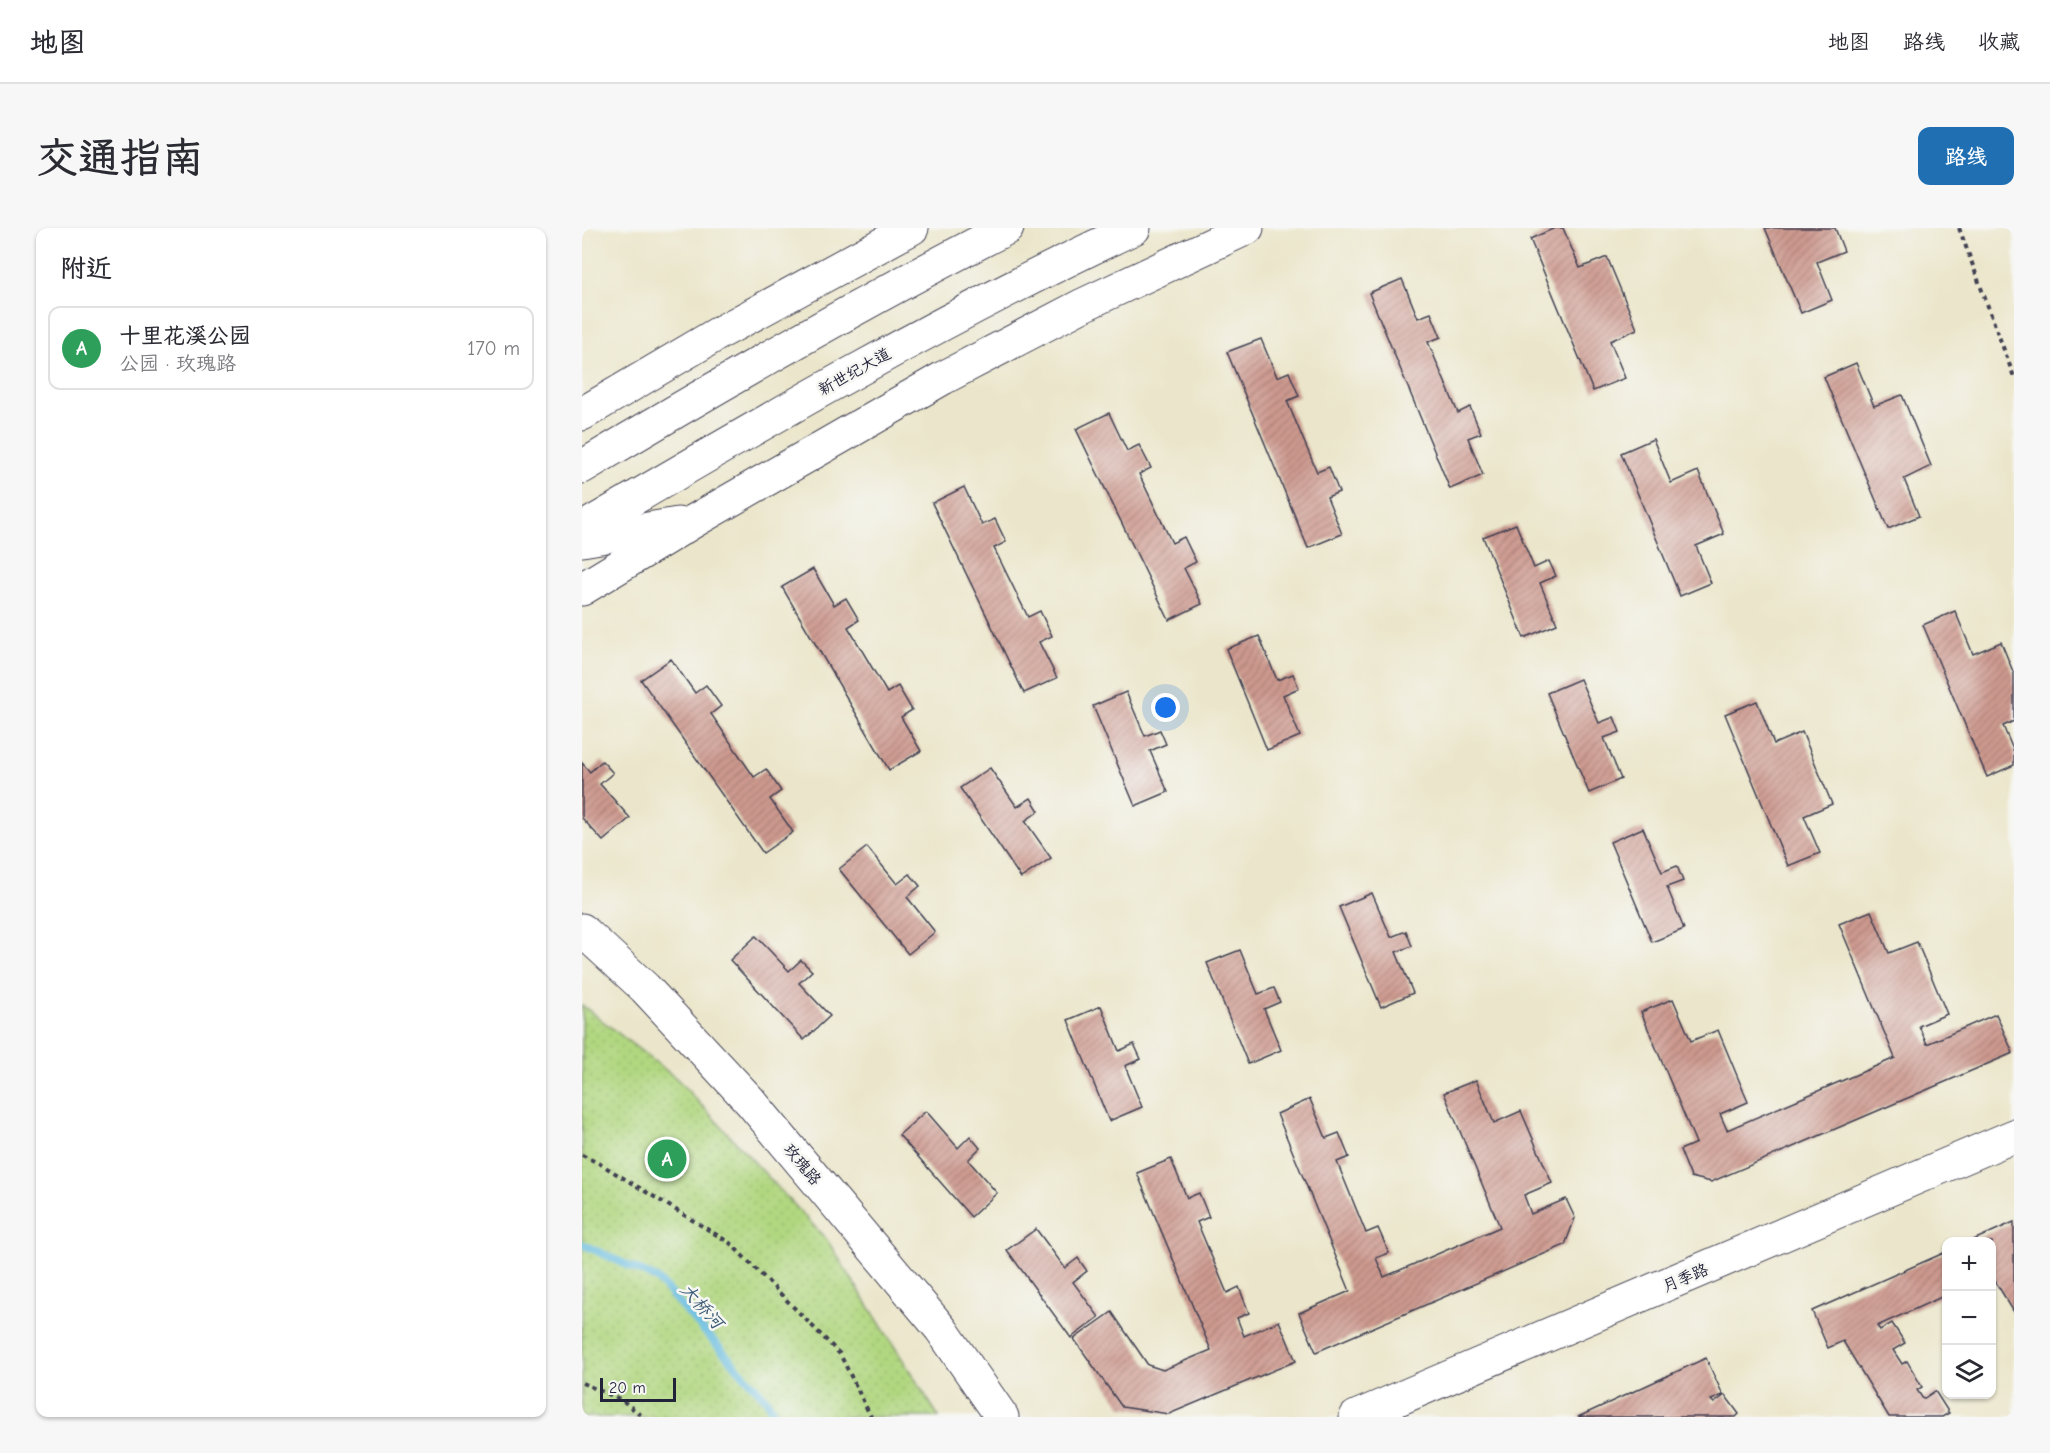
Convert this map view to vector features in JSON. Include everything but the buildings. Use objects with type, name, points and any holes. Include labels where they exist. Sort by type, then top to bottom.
[{"type":"street","points":[[582,414],[719,333],[912,228]]},
{"type":"street","points":[[582,467],[749,367],[896,285],[1007,228]]},
{"type":"street","name":"新世纪大道","points":[[582,530],[762,423],[915,337],[1059,263],[1134,228]]},
{"type":"street","points":[[582,589],[694,521],[943,378],[1083,305],[1247,228]]},
{"type":"street","points":[[582,438],[626,386]]},
{"type":"street","points":[[582,540],[694,521]]},
{"type":"street","name":"玫瑰路","points":[[582,930],[645,988],[750,1101],[941,1329],[1002,1417]]},
{"type":"street","name":"月季路","points":[[1356,1417],[2014,1137]]},
{"type":"path","points":[[1959,228],[2014,377]]},
{"type":"path","points":[[582,1155],[730,1243],[840,1354],[871,1417]]},
{"type":"path","points":[[582,1383],[622,1400],[643,1417]]},
{"type":"green space","points":[[582,1005],[677,1079],[827,1240],[939,1417],[582,1417]]},
{"type":"waterway","name":"大桥河","points":[[582,1244],[657,1279],[766,1399],[776,1417]]},
{"type":"place","name":"十里花溪公园","points":[[667,1159]]}]
